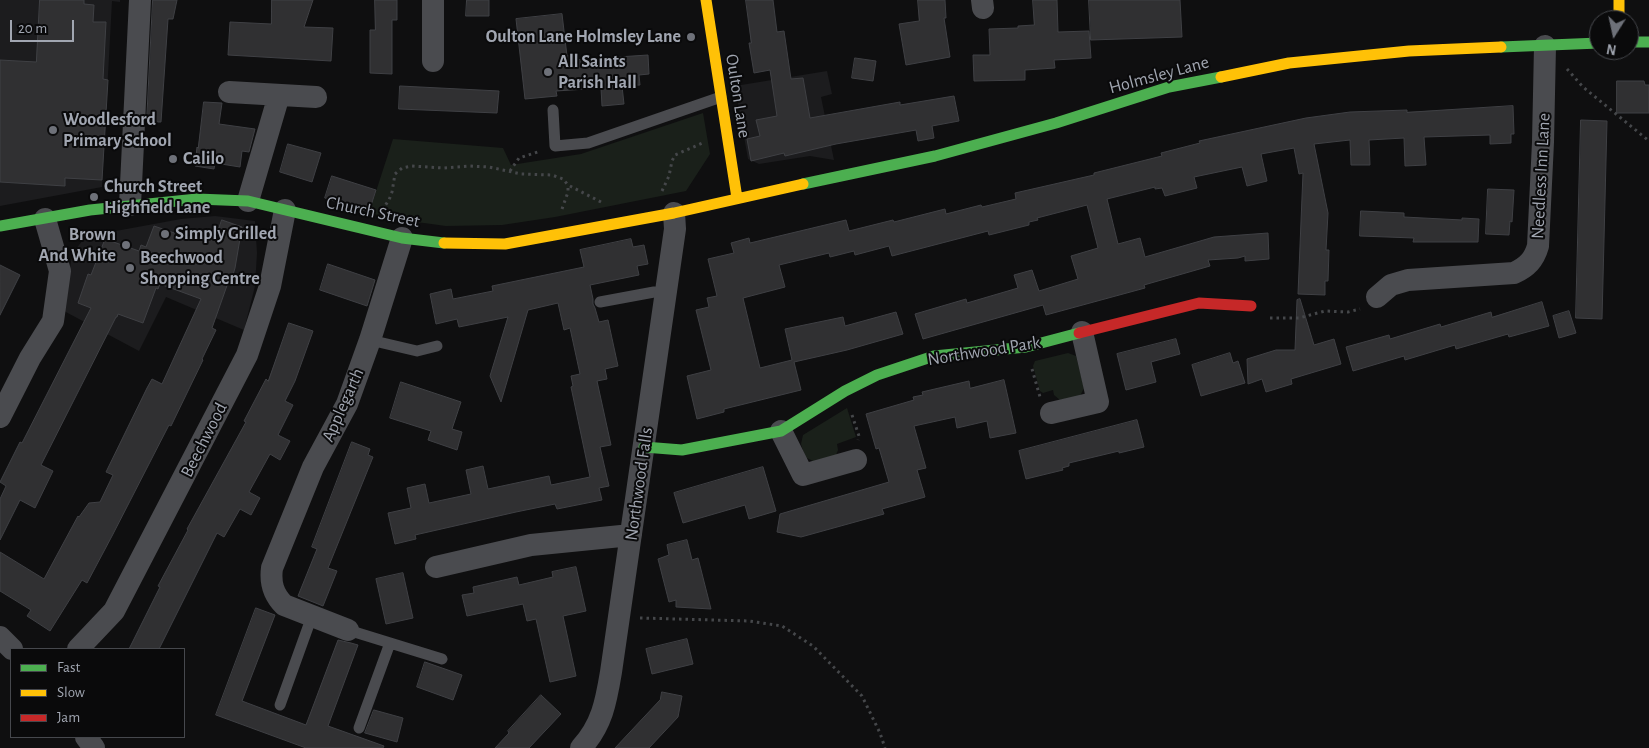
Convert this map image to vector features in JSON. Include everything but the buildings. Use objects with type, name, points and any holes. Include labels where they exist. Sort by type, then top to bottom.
[{"type":"street","points":[[130,205],[140,0]]},
{"type":"street","points":[[433,0],[433,61]]},
{"type":"street","name":"Oulton Lane","points":[[706,0],[737,198]]},
{"type":"street","name":"Holmsley Lane","points":[[737,198],[935,156],[1056,123],[1170,86],[1289,64],[1409,51],[1589,44]]},
{"type":"street","name":"Needless Inn Lane","points":[[1377,297],[1391,285],[1408,280],[1514,272],[1523,269],[1530,263],[1538,246],[1545,46]]},
{"type":"street","points":[[229,92],[316,97]]},
{"type":"street","points":[[248,201],[279,94]]},
{"type":"street","name":"Church Street","points":[[0,226],[90,210],[197,199],[248,201],[402,238],[452,244],[505,244],[674,213],[737,198]]},
{"type":"street","name":"Beechwood","points":[[79,648],[114,612],[247,356],[270,286],[285,210]]},
{"type":"street","name":"Northwood Falls","points":[[581,748],[591,736],[605,708],[666,294],[675,229],[674,213]]},
{"type":"street","points":[[0,417],[30,358],[53,321],[60,271],[45,219]]},
{"type":"street","name":"Applegarth","points":[[312,616],[284,605],[277,598],[270,578],[272,568],[313,468],[347,404],[370,340],[402,238]]},
{"type":"street","name":"Northwood Park","points":[[644,447],[682,450],[781,431],[845,390],[877,375],[934,356],[1026,347],[1199,303],[1251,306]]},
{"type":"street","points":[[1051,413],[1098,402],[1082,332]]},
{"type":"street","points":[[781,431],[803,475],[856,460]]},
{"type":"street","points":[[436,567],[531,545],[631,535]]},
{"type":"street","points":[[312,616],[348,630]]},
{"type":"street","points":[[0,637],[11,648]]},
{"type":"lane","points":[[553,110],[555,146],[588,142],[721,97]]},
{"type":"lane","points":[[600,302],[654,292],[666,294]]},
{"type":"lane","points":[[370,340],[417,351],[437,346]]},
{"type":"lane","points":[[280,705],[312,616]]},
{"type":"lane","points":[[348,630],[442,659]]},
{"type":"lane","points":[[359,728],[390,643]]},
{"type":"path","points":[[1545,46],[1583,88],[1649,141]]},
{"type":"path","points":[[646,218],[670,176],[672,161],[675,155],[726,134]]},
{"type":"path","points":[[510,171],[519,158],[555,146]]},
{"type":"path","points":[[366,230],[389,200],[396,174],[407,166],[443,168],[489,167],[521,174],[552,175],[631,220]]},
{"type":"path","points":[[1251,306],[1251,319],[1300,318],[1325,311],[1348,312],[1364,307],[1377,297]]},
{"type":"path","points":[[1026,347],[1039,394],[1051,413]]},
{"type":"path","points":[[845,390],[859,436],[856,460]]},
{"type":"path","points":[[619,618],[749,620],[782,626],[813,646],[862,696],[885,748]]},
{"type":"shaded area","name":"Woodlesford Primary School","points":[[0,0],[120,0],[120,2],[112,1],[102,187],[0,206]]},
{"type":"shaded area","points":[[827,71],[832,94],[821,97],[834,160],[810,156],[759,164],[748,159],[735,86]]},
{"type":"shaded area","points":[[703,113],[710,154],[686,191],[555,217],[502,225],[446,226],[369,213],[393,139],[503,148],[511,165],[581,154]]},
{"type":"shaded area","points":[[215,216],[255,221],[257,253],[255,286],[244,330],[166,297],[139,351],[64,311],[71,261],[75,250],[83,240],[94,235],[181,219]]},
{"type":"shaded area","points":[[1068,353],[1076,356],[1084,388],[1080,396],[1060,400],[1054,395],[1053,390],[1043,393],[1040,391],[1033,366],[1035,361]]},
{"type":"shaded area","points":[[847,408],[856,437],[837,444],[838,450],[836,455],[815,462],[805,457],[801,444],[803,435]]},
{"type":"traffic: fast","points":[[1639,42],[1649,42]]},
{"type":"traffic: fast","points":[[1501,47],[1589,43]]},
{"type":"traffic: fast","points":[[803,184],[935,156],[1056,123],[1169,87],[1221,77]]},
{"type":"traffic: fast","points":[[0,226],[90,210],[197,199],[248,201],[402,238],[444,243]]},
{"type":"traffic: fast","points":[[644,447],[682,450],[781,431],[845,391],[877,375],[934,356],[1026,347],[1079,333]]},
{"type":"traffic: slow","points":[[706,0],[737,198]]},
{"type":"traffic: slow","points":[[1619,0],[1619,10]]},
{"type":"traffic: slow","points":[[1221,77],[1289,63],[1409,51],[1501,47]]},
{"type":"traffic: slow","points":[[444,243],[505,244],[674,213],[803,184]]},
{"type":"traffic: jam","points":[[1079,333],[1199,303],[1251,306]]},
{"type":"place","name":"Oulton Lane Holmsley Lane","points":[[691,37]]},
{"type":"place","name":"All Saints Parish Hall","points":[[548,72]]},
{"type":"place","name":"Woodlesford Primary School","points":[[53,130]]},
{"type":"place","name":"Calilo","points":[[173,159]]},
{"type":"place","name":"Church Street Highfield Lane","points":[[94,197]]},
{"type":"place","name":"Simply Grilled","points":[[165,234]]},
{"type":"place","name":"Brown And White","points":[[126,245]]},
{"type":"place","name":"Beechwood Shopping Centre","points":[[130,268]]}]
